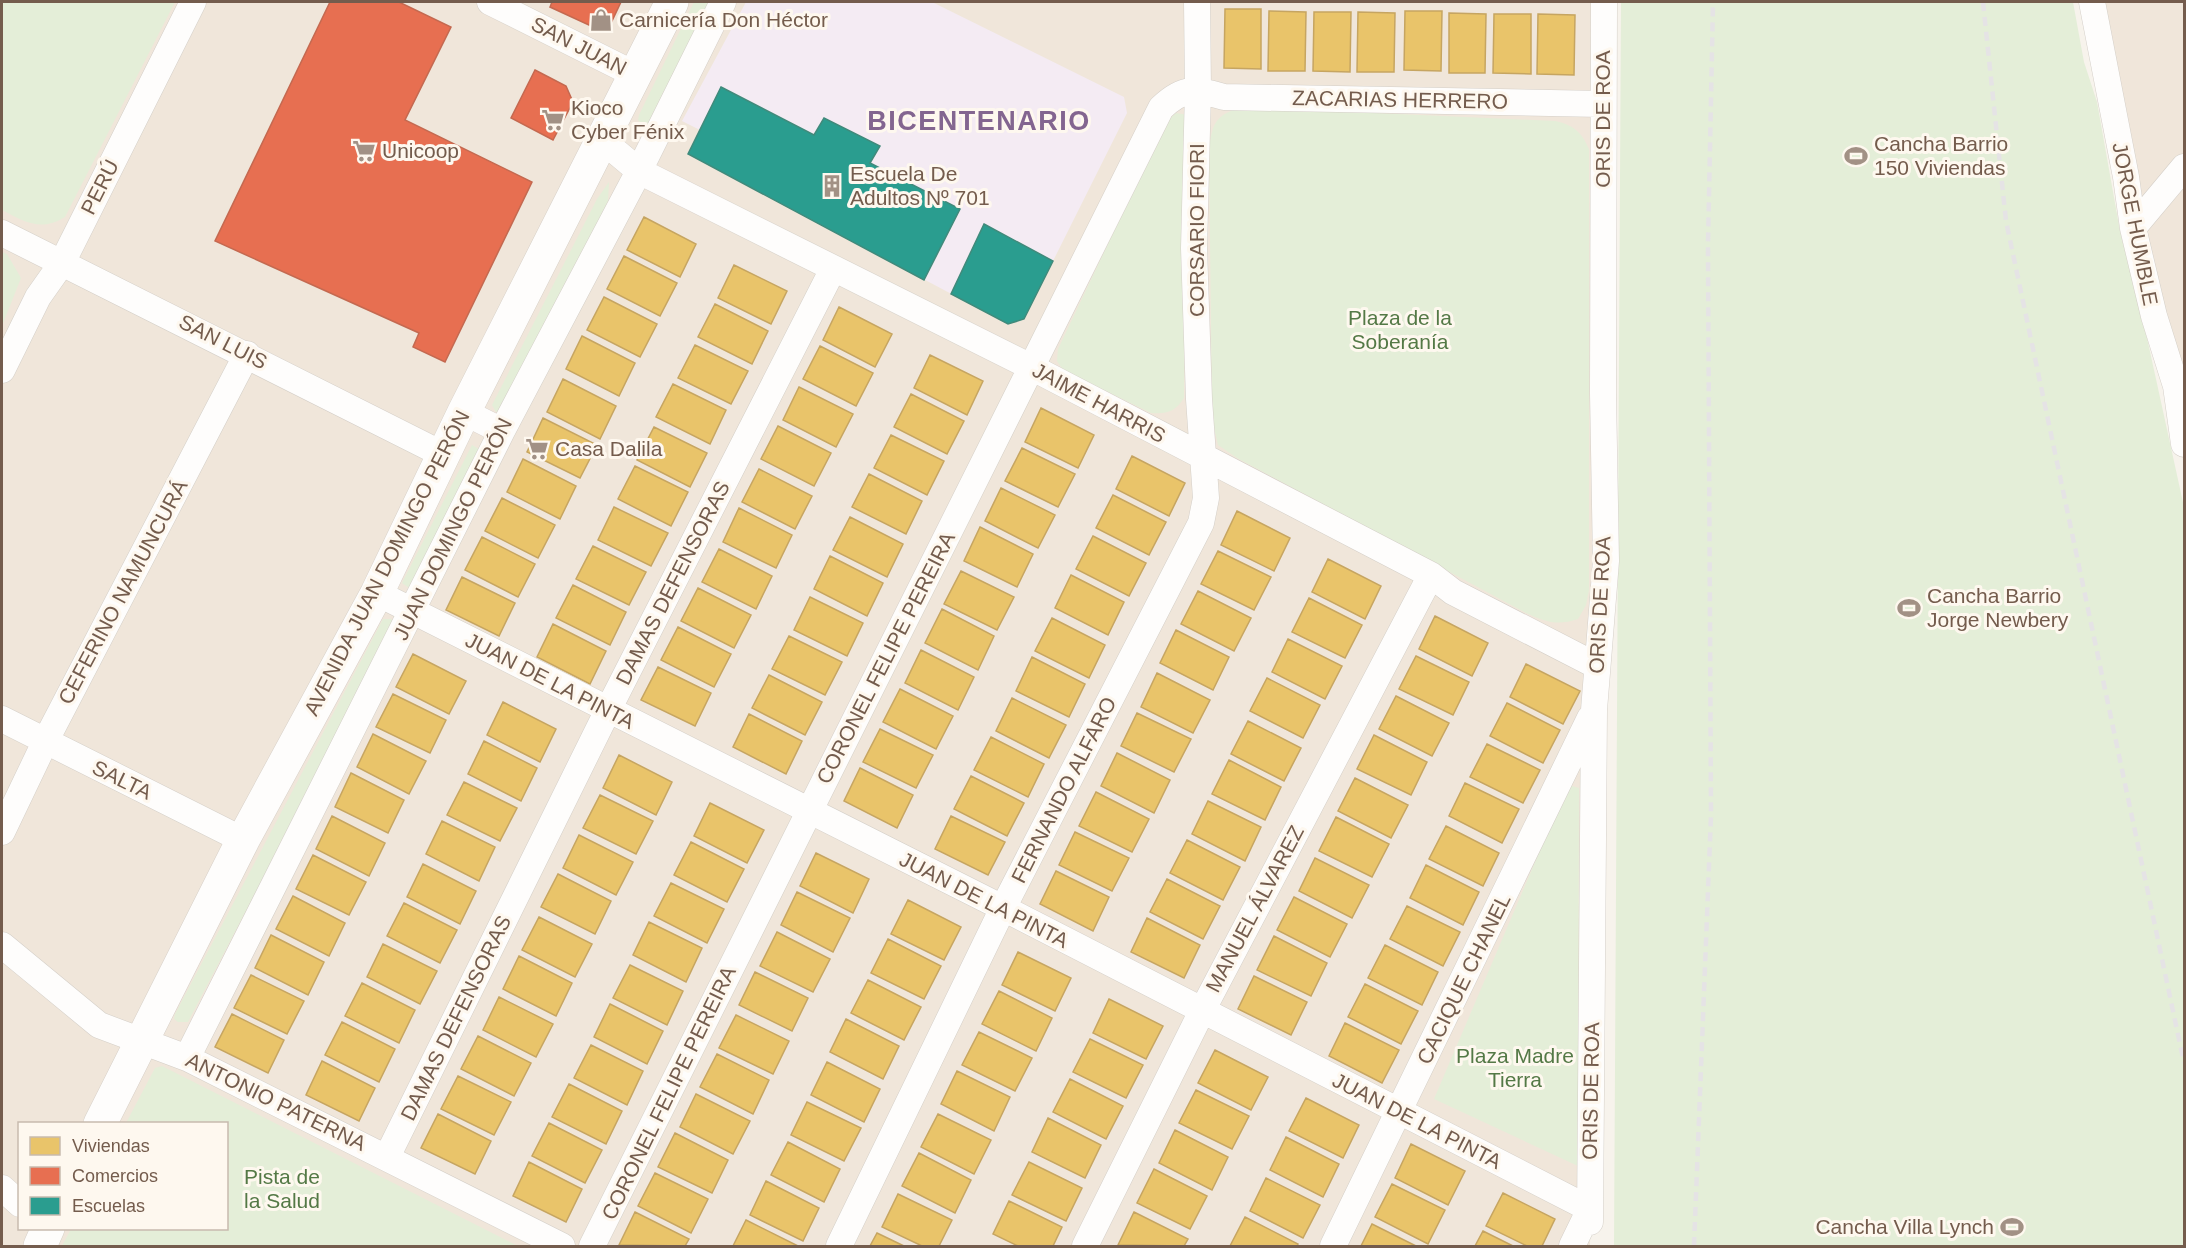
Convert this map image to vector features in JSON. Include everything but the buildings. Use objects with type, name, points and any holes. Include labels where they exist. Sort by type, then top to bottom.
[{"type":"main road","name":"AVENIDA JUAN DOMINGO PERÓN","points":[[101,1122],[243,840],[377,593],[464,412],[672,2]]},
{"type":"main road","points":[[40,1246],[47,1230]]},
{"type":"street","name":"PERÚ","points":[[2,370],[38,297],[62,263],[193,2]]},
{"type":"street","name":"SAN JUAN","points":[[490,2],[636,75]]},
{"type":"street","name":"JUAN DOMINGO PERÓN","points":[[187,1058],[502,431],[639,171],[723,2]]},
{"type":"street","name":"CORSARIO FIORI","points":[[1197,2],[1198,90],[1194,248],[1204,459]]},
{"type":"street","name":"ORIS DE ROA","points":[[1590,1246],[1594,710],[1606,561],[1602,104],[1604,2]]},
{"type":"street","name":"JORGE HUMBLE","points":[[2092,2],[2126,177],[2133,228],[2154,316],[2180,390],[2184,444]]},
{"type":"street","name":"ZACARIAS HERRERO","points":[[1198,90],[1224,97],[1602,104]]},
{"type":"street","name":"CORONEL FELIPE PEREIRA","points":[[592,1246],[1161,108],[1174,95],[1198,90]]},
{"type":"street","name":"JAIME HARRIS","points":[[602,140],[639,171],[1031,367],[1204,459],[1431,575],[1453,592],[1597,666]]},
{"type":"street","points":[[2133,228],[2184,167]]},
{"type":"street","name":"SAN LUIS","points":[[2,233],[247,354],[444,455]]},
{"type":"street","name":"DAMAS DEFENSORAS","points":[[387,1157],[608,710],[833,269]]},
{"type":"street","name":"CEFERINO NAMUNCURÁ","points":[[2,832],[45,742],[247,354]]},
{"type":"street","points":[[464,412],[502,431]]},
{"type":"street","name":"FERNANDO ALFARO","points":[[839,1246],[1003,908],[1201,524],[1206,498],[1204,459]]},
{"type":"street","name":"MANUEL ÁLVAREZ","points":[[1085,1246],[1202,1011],[1431,575]]},
{"type":"street","name":"JUAN DE LA PINTA","points":[[377,593],[808,812],[1003,908],[1590,1209]]},
{"type":"street","name":"CACIQUE CHANEL","points":[[1333,1246],[1594,710]]},
{"type":"street","name":"SALTA","points":[[2,719],[243,840]]},
{"type":"street","name":"ANTONIO PATERNA","points":[[2,945],[99,1025],[187,1058],[562,1246]]},
{"type":"street","points":[[2,1188],[18,1202]]},
{"type":"street","name":"ORIS DE ROA","points":[[1572,1246],[1590,1209]]},
{"type":"shaded area","points":[[2,2],[1604,2],[1590,1246],[2,1246]]},
{"type":"shaded area","points":[[746,2],[932,2],[1124,97],[1127,113],[1024,319],[1008,324],[688,154],[700,130],[682,121]]},
{"type":"shaded area","points":[[2092,2],[2184,2],[2184,444]]},
{"type":"green space","points":[[2,2],[175,2],[65,217],[48,224],[33,224],[2,210]]},
{"type":"green space","points":[[694,2],[709,2],[645,129],[638,120],[639,115]]},
{"type":"green space","points":[[1621,2],[2073,2],[2084,62],[2097,102],[2120,231],[2147,338],[2184,507],[2184,1246],[1614,1246]]},
{"type":"green space","name":"Plaza de la Soberanía","points":[[1241,107],[1555,121],[1572,127],[1583,138],[1589,149],[1589,590],[1586,605],[1578,619],[1552,622],[1526,613],[1237,458],[1218,445],[1212,419],[1209,148],[1217,121]]},
{"type":"green space","points":[[1176,113],[1188,115],[1184,398],[1170,411],[1151,413],[1063,370],[1057,361],[1058,349],[1166,122]]},
{"type":"green space","points":[[609,182],[608,201],[505,410],[496,412],[492,405],[597,199]]},
{"type":"green space","points":[[2,252],[7,254],[21,278],[2,326]]},
{"type":"green space","points":[[472,445],[484,452],[412,590],[402,583]]},
{"type":"green space","points":[[383,619],[391,619],[395,625],[188,1022],[178,1022],[174,1019],[175,1014]]},
{"type":"green space","name":"Plaza Madre Tierra","points":[[1568,785],[1579,788],[1578,1166],[1434,1099]]},
{"type":"green space","name":"Pista de la Salud","points":[[162,1066],[518,1246],[62,1246],[70,1230],[228,1230],[228,1122],[127,1122],[155,1068]]},
{"type":"railway","points":[[1694,1246],[1711,815],[1708,245],[1713,2]]},
{"type":"railway","points":[[1983,2],[2006,221],[2184,1063]]},
{"type":"place","name":"Carnicería Don Héctor","points":[[601,20]]},
{"type":"place","name":"Kioco Cyber Fénix","points":[[553,120]]},
{"type":"place","name":"Unicoop","points":[[364,151]]},
{"type":"place","name":"Cancha Barrio 150 Viviendas","points":[[1856,156]]},
{"type":"place","name":"Escuela De Adultos Nº 701","points":[[832,186]]},
{"type":"place","name":"Casa Dalila","points":[[537,449]]},
{"type":"place","name":"Cancha Barrio Jorge Newbery","points":[[1909,608]]},
{"type":"place","name":"Cancha Villa Lynch","points":[[2012,1227]]},
{"type":"district","name":"BICENTENARIO","points":[[979,121]]}]
